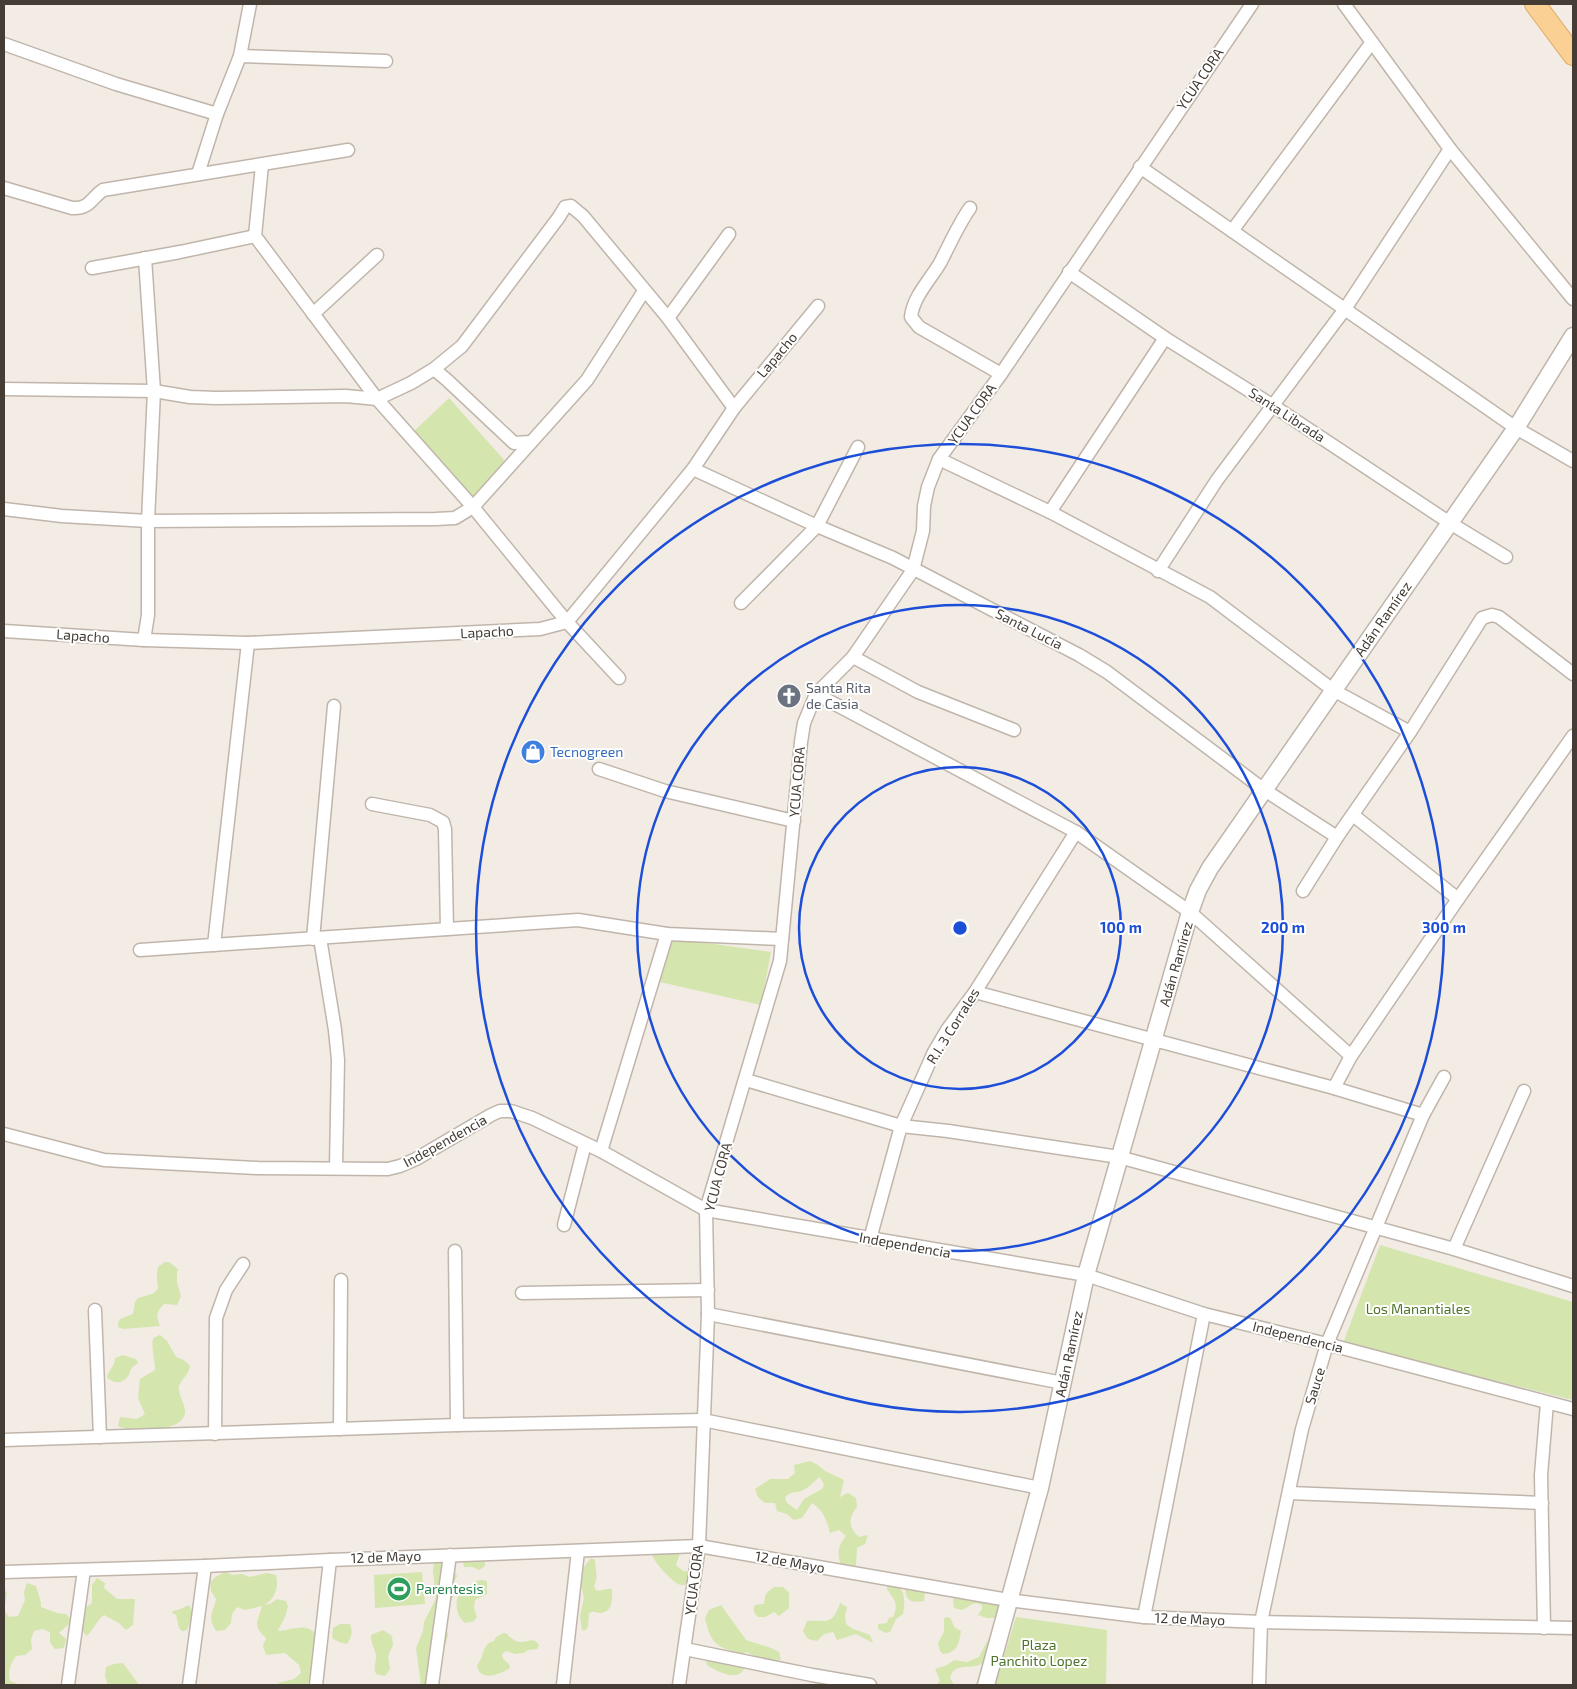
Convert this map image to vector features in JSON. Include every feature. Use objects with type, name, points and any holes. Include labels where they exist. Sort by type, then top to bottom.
[{"type":"main road","points":[[1535,4],[1573,55]]},
{"type":"street","points":[[198,174],[217,114],[240,56],[250,4]]},
{"type":"street","name":"YCUA CORA","points":[[679,1685],[698,1546],[708,1314],[706,1210],[780,960],[804,722],[816,694],[852,657],[913,570],[923,531],[924,506],[928,487],[939,459],[1001,374],[1252,4]]},
{"type":"street","points":[[1344,4],[1450,149],[1573,299]]},
{"type":"street","points":[[1232,232],[1372,42]]},
{"type":"street","points":[[4,44],[116,84],[217,114]]},
{"type":"street","points":[[240,56],[386,61]]},
{"type":"street","points":[[1158,571],[1217,480],[1345,309],[1450,149]]},
{"type":"street","points":[[4,188],[81,209],[90,204],[97,194],[103,190],[348,150]]},
{"type":"street","points":[[262,165],[255,236],[377,399],[473,507],[567,622],[619,678]]},
{"type":"street","points":[[1140,167],[1516,428],[1573,461]]},
{"type":"street","points":[[4,389],[154,391],[190,397],[346,396],[377,399],[411,383],[434,369],[462,346],[560,218],[565,208],[571,206],[583,216],[668,318],[734,408]]},
{"type":"street","points":[[970,208],[912,308],[911,317],[919,327],[1001,374]]},
{"type":"street","points":[[668,318],[729,234]]},
{"type":"street","points":[[92,268],[255,236]]},
{"type":"street","points":[[313,314],[377,255]]},
{"type":"street","points":[[144,640],[148,615],[148,521],[154,391],[146,258]]},
{"type":"street","name":"Santa Librada","points":[[1069,272],[1166,338],[1506,558]]},
{"type":"street","points":[[4,509],[62,516],[148,521],[455,518],[473,507],[587,380],[644,290]]},
{"type":"street","name":"Lapacho","points":[[4,631],[144,640],[248,644],[540,630],[567,622],[693,469],[734,408],[818,306]]},
{"type":"street","name":"Adán Ramírez","points":[[986,1685],[1040,1488],[1086,1275],[1190,912],[1198,890],[1210,868],[1263,789],[1516,428],[1573,336]]},
{"type":"street","points":[[1050,512],[1166,338]]},
{"type":"street","points":[[434,369],[514,443],[531,442]]},
{"type":"street","points":[[741,603],[817,526],[858,447]]},
{"type":"street","points":[[939,459],[1050,512],[1210,597],[1333,690],[1410,732]]},
{"type":"street","name":"Santa Lucía","points":[[693,469],[817,526],[893,558],[1108,672],[1263,789],[1337,837]]},
{"type":"street","points":[[1303,891],[1337,837],[1410,732],[1482,618],[1492,615],[1500,617],[1573,674]]},
{"type":"street","points":[[214,945],[248,644]]},
{"type":"street","points":[[852,657],[918,692],[1014,730]]},
{"type":"street","points":[[816,694],[1076,832],[1190,912],[1351,1056]]},
{"type":"street","points":[[334,706],[317,938],[335,1030],[338,1060],[336,1168]]},
{"type":"street","points":[[1334,1088],[1351,1056],[1458,899],[1573,736]]},
{"type":"street","points":[[599,769],[665,791],[794,821]]},
{"type":"street","points":[[372,804],[430,815],[443,822],[445,828],[447,929]]},
{"type":"street","points":[[1353,815],[1458,899]]},
{"type":"street","name":"R.I. 3 Corrales","points":[[870,1239],[901,1126],[934,1052],[947,1030],[975,992],[1076,832]]},
{"type":"street","points":[[140,950],[578,920],[667,934],[782,939]]},
{"type":"street","points":[[601,1151],[667,934]]},
{"type":"street","points":[[975,992],[1334,1088],[1423,1115]]},
{"type":"street","name":"Sauce","points":[[1259,1685],[1261,1622],[1302,1429],[1328,1344],[1423,1115],[1444,1077]]},
{"type":"street","points":[[746,1080],[901,1126],[948,1131],[1119,1157],[1454,1249],[1573,1286]]},
{"type":"street","points":[[1454,1249],[1524,1092]]},
{"type":"street","name":"Independencia","points":[[4,1134],[104,1160],[258,1168],[388,1169],[416,1159],[483,1119],[500,1111],[511,1111],[532,1118],[601,1151],[706,1210],[1086,1275],[1204,1314],[1328,1344],[1573,1409]]},
{"type":"street","points":[[564,1225],[585,1144]]},
{"type":"street","points":[[455,1252],[457,1425]]},
{"type":"street","points":[[215,1434],[216,1318],[226,1290],[243,1264]]},
{"type":"street","points":[[340,1429],[341,1280]]},
{"type":"street","points":[[522,1294],[708,1290]]},
{"type":"street","points":[[95,1310],[100,1437]]},
{"type":"street","points":[[708,1314],[1063,1383]]},
{"type":"street","points":[[1144,1617],[1204,1314]]},
{"type":"street","points":[[1544,1628],[1541,1475],[1547,1403]]},
{"type":"street","points":[[4,1440],[457,1425],[703,1420],[1040,1488]]},
{"type":"street","points":[[1289,1493],[1542,1503]]},
{"type":"street","name":"12 de Mayo","points":[[4,1572],[205,1566],[698,1546],[1008,1600],[1144,1617],[1261,1622],[1573,1628]]},
{"type":"street","points":[[563,1685],[578,1551]]},
{"type":"street","points":[[432,1685],[450,1555]]},
{"type":"street","points":[[316,1685],[330,1560]]},
{"type":"street","points":[[189,1685],[205,1566]]},
{"type":"street","points":[[68,1685],[84,1570]]},
{"type":"street","points":[[685,1649],[811,1680],[870,1685]]},
{"type":"green space","points":[[449,398],[505,461],[472,498],[411,434]]},
{"type":"green space","points":[[671,938],[771,952],[761,1005],[660,982]]},
{"type":"green space","name":"Los Manantiales","points":[[1380,1245],[1573,1302],[1573,1400],[1343,1343]]},
{"type":"green space","points":[[165,1262],[169,1262],[179,1270],[177,1271],[177,1283],[181,1296],[177,1305],[164,1304],[161,1307],[158,1312],[160,1326],[123,1329],[118,1327],[120,1319],[133,1314],[135,1302],[138,1298],[148,1296],[157,1291],[158,1267]]},
{"type":"green space","points":[[160,1335],[167,1341],[176,1357],[184,1360],[190,1366],[179,1386],[185,1413],[182,1420],[166,1428],[156,1430],[134,1430],[118,1426],[120,1417],[137,1419],[145,1414],[138,1398],[140,1379],[155,1370],[153,1338]]},
{"type":"green space","points":[[123,1355],[136,1359],[138,1363],[132,1368],[126,1379],[118,1382],[112,1381],[107,1377],[108,1374],[115,1358]]},
{"type":"green space","points":[[810,1461],[818,1465],[825,1471],[844,1480],[840,1497],[848,1493],[856,1498],[857,1507],[852,1515],[851,1526],[859,1537],[868,1535],[865,1544],[857,1548],[856,1566],[850,1573],[842,1568],[839,1559],[839,1548],[846,1536],[839,1530],[830,1533],[824,1516],[816,1506],[812,1503],[802,1518],[794,1520],[787,1514],[777,1511],[775,1503],[765,1503],[758,1497],[755,1489],[770,1479],[788,1479],[795,1473],[794,1465]],"holes":[[[820,1477],[824,1485],[822,1489],[804,1499],[797,1510],[787,1503],[785,1498],[787,1496],[805,1489]]]},
{"type":"green space","points":[[652,1552],[680,1553],[676,1565],[683,1571],[687,1571],[687,1584],[679,1585],[675,1582],[658,1565]]},
{"type":"green space","points":[[591,1558],[595,1560],[597,1576],[594,1586],[596,1590],[612,1589],[612,1600],[610,1607],[605,1612],[589,1613],[588,1626],[586,1630],[582,1630],[580,1616],[584,1598],[580,1572]]},
{"type":"green space","points":[[463,1559],[485,1560],[485,1566],[479,1570],[473,1567],[464,1567]]},
{"type":"green space","points":[[443,1560],[451,1564],[457,1576],[453,1584],[455,1593],[447,1609],[446,1627],[448,1635],[435,1685],[421,1685],[416,1648],[423,1631],[424,1622],[436,1598],[434,1562]]},
{"type":"green space","points":[[225,1572],[250,1577],[267,1573],[276,1575],[277,1584],[275,1592],[264,1605],[270,1604],[277,1599],[286,1601],[289,1609],[287,1608],[278,1631],[304,1628],[313,1631],[318,1636],[308,1685],[278,1685],[278,1683],[294,1679],[301,1673],[299,1665],[285,1653],[266,1655],[263,1646],[266,1638],[259,1630],[257,1623],[262,1606],[245,1610],[237,1607],[232,1614],[231,1623],[225,1630],[216,1631],[211,1618],[216,1599],[211,1591],[210,1582]]},
{"type":"green space","name":"Parentesis","points":[[422,1572],[425,1604],[375,1608],[374,1575]]},
{"type":"green space","points":[[97,1578],[105,1583],[104,1588],[117,1599],[135,1599],[133,1625],[126,1630],[119,1623],[104,1615],[87,1636],[81,1630],[85,1608],[92,1603],[92,1585]]},
{"type":"green space","points":[[476,1581],[487,1581],[487,1594],[475,1600],[474,1608],[477,1617],[474,1621],[465,1623],[457,1610],[458,1595],[464,1587],[472,1589]]},
{"type":"green space","points":[[27,1583],[36,1586],[41,1607],[66,1614],[72,1621],[59,1633],[66,1639],[64,1648],[55,1649],[50,1642],[50,1632],[42,1629],[34,1631],[31,1640],[32,1649],[25,1655],[16,1656],[10,1668],[10,1681],[20,1685],[4,1685],[4,1610],[9,1617],[18,1616],[25,1600],[24,1592]]},
{"type":"green space","points":[[887,1585],[895,1586],[902,1591],[904,1602],[903,1614],[896,1619],[890,1632],[886,1633],[878,1629],[878,1624],[887,1623],[889,1618],[893,1617],[896,1608]]},
{"type":"green space","points":[[774,1587],[783,1587],[789,1593],[789,1608],[779,1616],[774,1612],[765,1617],[758,1617],[754,1611],[755,1605],[764,1604],[766,1594]]},
{"type":"green space","points":[[4,1589],[7,1593],[4,1610]]},
{"type":"green space","points":[[905,1590],[921,1590],[925,1593],[924,1601],[911,1601],[907,1597]]},
{"type":"green space","points":[[957,1597],[998,1603],[1001,1607],[996,1618],[987,1618],[978,1615],[982,1609],[982,1605],[979,1604],[973,1604],[962,1610],[954,1608],[953,1599]]},
{"type":"green space","points":[[840,1603],[847,1607],[846,1624],[853,1629],[870,1635],[873,1643],[856,1634],[837,1640],[833,1632],[824,1634],[817,1641],[808,1639],[803,1631],[807,1621],[832,1619]]},
{"type":"green space","points":[[189,1605],[192,1612],[191,1618],[187,1630],[182,1631],[179,1628],[176,1615],[172,1613]]},
{"type":"green space","points":[[721,1605],[746,1640],[779,1652],[781,1660],[763,1659],[746,1652],[742,1654],[726,1649],[716,1643],[712,1639],[705,1618],[709,1610]]},
{"type":"green space","points":[[948,1617],[951,1619],[954,1627],[961,1631],[954,1650],[943,1654],[938,1643],[944,1632],[944,1618]]},
{"type":"green space","name":"Plaza Panchito Lopez","points":[[1016,1617],[1107,1630],[1106,1685],[995,1685]]},
{"type":"green space","points":[[340,1624],[350,1624],[352,1634],[347,1644],[332,1638],[333,1628]]},
{"type":"green space","points":[[383,1630],[392,1636],[393,1645],[388,1656],[390,1669],[385,1676],[376,1674],[376,1654],[371,1638],[371,1635]]},
{"type":"green space","points":[[504,1633],[517,1641],[532,1640],[539,1645],[537,1649],[528,1650],[524,1653],[515,1654],[506,1651],[502,1654],[503,1659],[509,1664],[510,1668],[491,1676],[482,1674],[477,1665],[485,1648],[496,1637]]},
{"type":"green space","points":[[989,1638],[994,1638],[988,1660],[978,1666],[954,1670],[950,1678],[954,1685],[937,1685],[940,1680],[935,1669],[947,1665],[954,1660],[967,1662],[979,1657]]},
{"type":"green space","points":[[710,1658],[745,1665],[743,1671],[739,1674],[729,1675],[707,1665],[706,1661]]},
{"type":"green space","points":[[123,1663],[139,1685],[108,1685],[105,1676],[106,1667]]},
{"type":"place","name":"Santa Rita de Casia","points":[[789,696]]},
{"type":"place","name":"Tecnogreen","points":[[533,752]]},
{"type":"place","name":"Parentesis","points":[[399,1589]]}]
